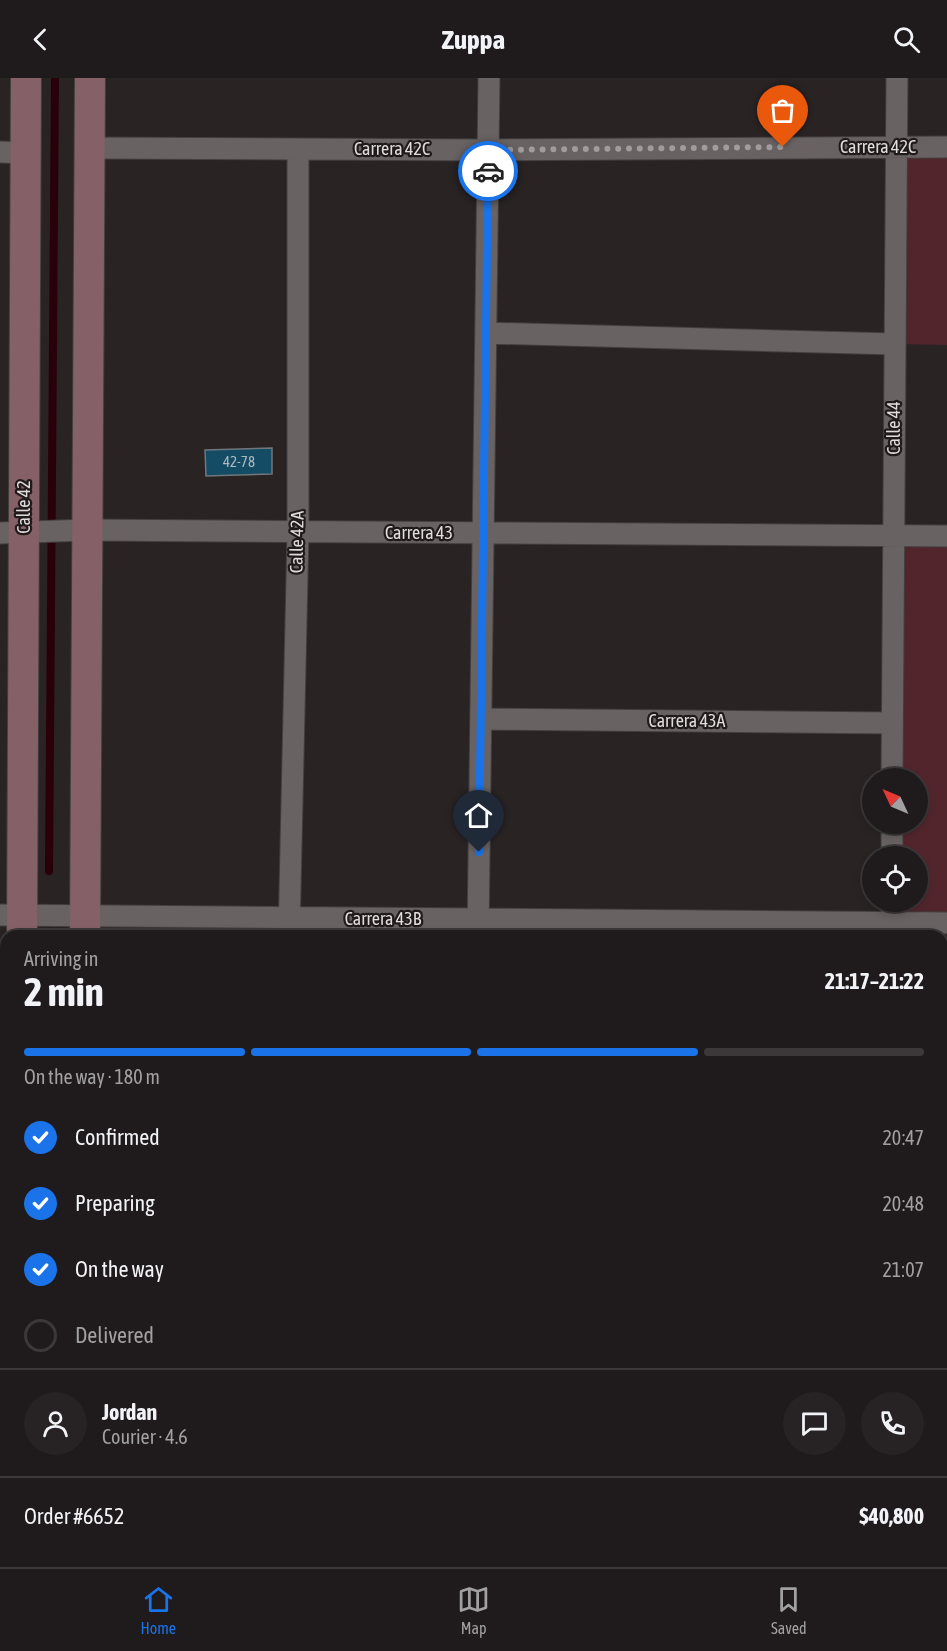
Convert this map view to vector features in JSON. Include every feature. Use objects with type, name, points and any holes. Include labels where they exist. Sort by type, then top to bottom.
[{"type":"street","name":"Calle 42","points":[[15,922],[19,533],[13,152],[26,78]]},
{"type":"street","points":[[85,926],[81,530],[90,78]]},
{"type":"street","points":[[478,928],[489,78]]},
{"type":"street","name":"Calle 44","points":[[892,768],[897,78]]},
{"type":"street","name":"Carrera 42C","points":[[89,148],[488,150],[947,147]]},
{"type":"street","name":"Calle 42A","points":[[289,927],[298,532],[298,148]]},
{"type":"street","points":[[486,333],[895,344]]},
{"type":"street","name":"Carrera 43","points":[[19,533],[81,530],[947,536]]},
{"type":"street","name":"Carrera 43A","points":[[481,719],[892,723]]},
{"type":"street","name":"Carrera 43B","points":[[15,922],[85,926],[478,928],[891,920],[947,923]]},
{"type":"shaded area","points":[[896,146],[947,147],[947,345],[895,344]]},
{"type":"shaded area","points":[[947,536],[947,923],[891,922],[892,912],[928,912],[928,846],[892,846],[892,834],[928,834],[928,768],[892,768],[893,537]]},
{"type":"building","points":[[272,448],[272,474],[206,476],[205,450]]},
{"type":"waterway","points":[[49,871],[55,78]]},
{"type":"way so far","points":[[488,171],[488,150],[783,147]]},
{"type":"route","points":[[479,852],[488,171]]}]
